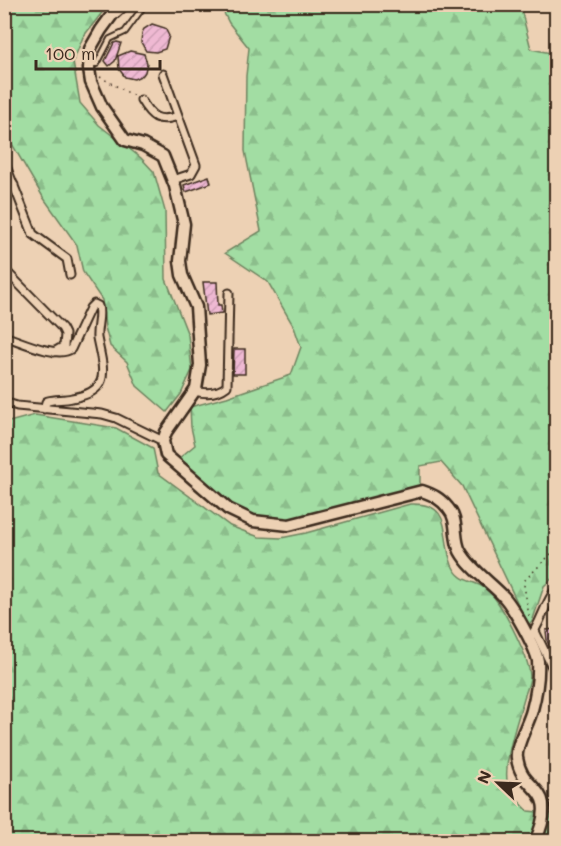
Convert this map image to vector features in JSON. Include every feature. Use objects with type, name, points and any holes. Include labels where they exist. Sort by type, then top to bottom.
[{"type":"street","points":[[120,4],[90,49],[91,82],[102,107],[125,140],[143,145],[163,156],[173,180],[184,224],[180,261],[182,275],[196,307],[200,365],[195,391],[171,423],[163,441],[166,455],[228,509],[253,521],[288,525],[422,491],[437,496],[450,510],[459,549],[506,599],[532,631],[556,675]]},
{"type":"street","points":[[163,74],[196,165],[191,174],[173,180]]},
{"type":"street","points":[[141,100],[149,114],[162,119],[178,116]]},
{"type":"street","points":[[4,161],[33,234],[67,259],[70,275]]},
{"type":"street","points":[[4,194],[14,185]]},
{"type":"street","points":[[4,269],[62,328],[65,334],[64,346],[54,352]]},
{"type":"street","points":[[195,391],[207,394],[222,390],[227,386],[229,293]]},
{"type":"street","points":[[4,336],[62,353],[71,349],[90,308],[94,304],[98,306],[100,311],[96,330],[103,358],[101,380],[96,390],[85,396],[48,401],[44,409]]},
{"type":"street","points":[[4,402],[44,409],[94,413],[116,418],[163,441]]},
{"type":"street","points":[[535,842],[546,827],[551,808],[546,794],[519,766],[516,755],[532,711],[538,676],[538,658],[532,631],[556,589]]},
{"type":"lane","points":[[109,19],[119,14],[129,4]]},
{"type":"lane","points":[[89,68],[97,64],[110,39],[125,32],[141,10]]},
{"type":"path","points":[[89,68],[141,100]]},
{"type":"path","points":[[532,631],[525,580],[556,549]]},
{"type":"green space","points":[[4,5],[108,5],[83,37],[73,62],[80,103],[99,125],[141,158],[154,172],[165,211],[166,279],[188,335],[192,370],[181,394],[167,412],[137,386],[127,362],[110,346],[102,300],[83,272],[77,245],[43,197],[12,144],[5,126]]},
{"type":"green space","points":[[220,5],[520,5],[531,49],[556,54],[556,575],[544,586],[532,622],[528,625],[462,486],[441,462],[420,466],[420,485],[403,493],[286,524],[228,510],[178,459],[195,445],[190,407],[291,375],[301,347],[294,327],[268,282],[225,253],[261,231],[245,151],[246,76],[249,48],[229,23]]},
{"type":"green space","points":[[35,415],[116,428],[153,448],[158,473],[230,526],[259,537],[281,538],[306,533],[410,504],[424,505],[434,509],[440,515],[443,523],[455,571],[462,578],[480,585],[491,594],[506,615],[525,656],[530,679],[511,745],[507,782],[512,794],[528,811],[556,814],[556,841],[5,842],[5,423]]},
{"type":"building","points":[[152,24],[165,28],[169,36],[165,49],[156,52],[146,51],[141,42],[144,29]]},
{"type":"building","points":[[114,43],[121,43],[115,61],[109,66],[105,61]]},
{"type":"building","points":[[130,51],[144,54],[147,63],[143,75],[134,79],[125,77],[119,69],[118,56]]},
{"type":"building","points":[[209,176],[211,183],[186,192],[184,185]]},
{"type":"building","points":[[203,282],[217,282],[218,305],[221,305],[222,313],[207,315]]},
{"type":"building","points":[[234,349],[245,349],[245,374],[233,374]]},
{"type":"building","points":[[556,629],[556,663],[547,640],[546,630]]}]
